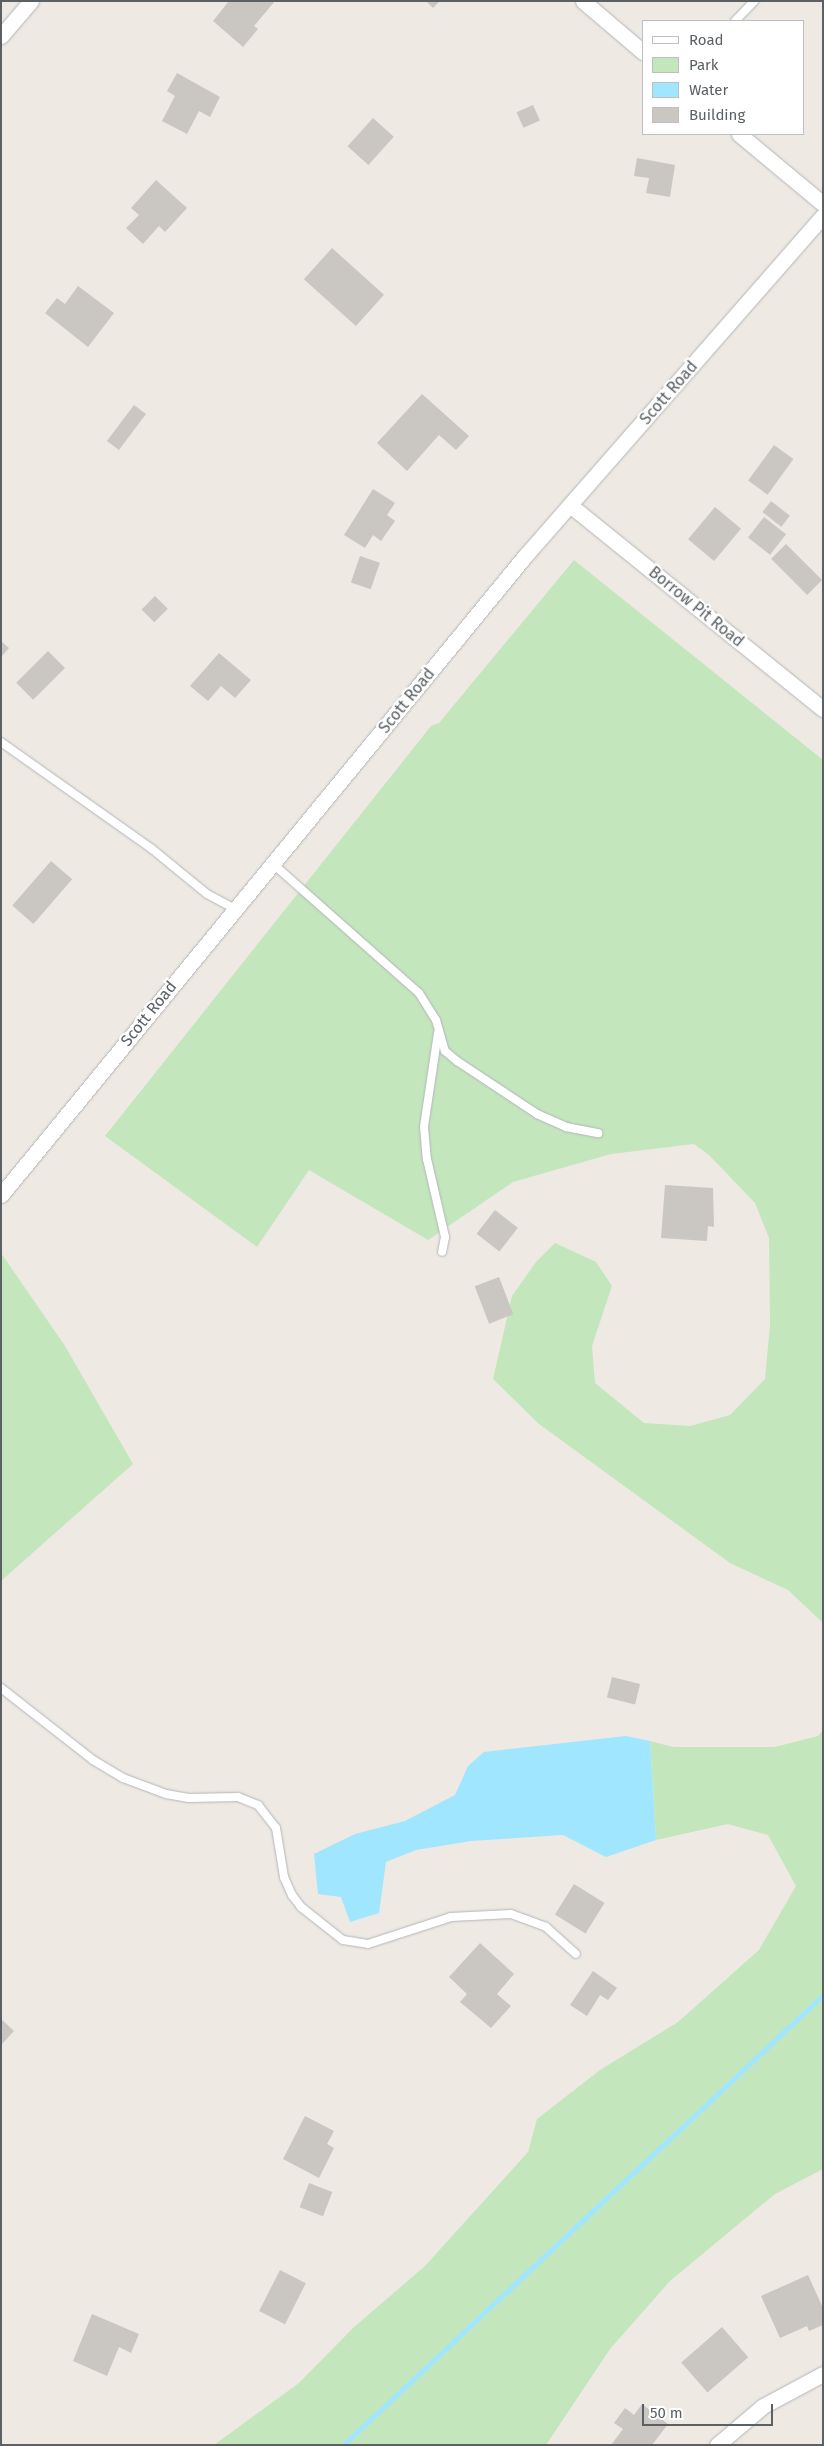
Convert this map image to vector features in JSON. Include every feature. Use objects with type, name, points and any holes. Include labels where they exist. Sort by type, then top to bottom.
[{"type":"street","points":[[1,36],[31,1]]},
{"type":"street","points":[[583,1],[642,51]]},
{"type":"street","points":[[740,135],[823,204]]},
{"type":"street","name":"Scott Road","points":[[1,1195],[272,863],[570,505],[823,216]]},
{"type":"street","name":"Borrow Pit Road","points":[[570,505],[823,709]]},
{"type":"street","points":[[717,2445],[763,2406],[823,2374]]},
{"type":"lane","points":[[736,20],[754,1]]},
{"type":"lane","points":[[1,742],[152,849],[207,894],[235,909]]},
{"type":"lane","points":[[272,863],[419,993],[436,1020],[438,1033],[445,1050],[457,1061],[537,1114],[566,1126],[598,1133]]},
{"type":"lane","points":[[438,1033],[424,1127],[427,1159],[444,1237],[442,1252]]},
{"type":"lane","points":[[1,1688],[93,1760],[123,1778],[166,1794],[188,1798],[238,1797],[258,1805],[276,1828],[284,1877],[292,1895],[301,1907],[342,1940],[368,1944],[451,1917],[511,1914],[546,1927],[576,1954]]},
{"type":"green space","points":[[574,560],[823,760],[823,1623],[788,1590],[730,1563],[539,1424],[493,1379],[512,1296],[536,1262],[555,1243],[596,1262],[612,1286],[592,1346],[595,1383],[644,1423],[690,1426],[730,1415],[765,1379],[770,1325],[769,1238],[755,1203],[709,1155],[694,1144],[611,1154],[513,1182],[428,1240],[309,1170],[257,1247],[105,1136],[431,726],[439,723]]},
{"type":"green space","points":[[1,1253],[65,1346],[133,1464],[1,1581]]},
{"type":"green space","points":[[823,1730],[823,2169],[775,2194],[670,2281],[610,2349],[546,2445],[214,2445],[299,2383],[353,2328],[425,2266],[528,2152],[537,2119],[600,2070],[678,2022],[759,1950],[796,1886],[768,1835],[728,1824],[656,1840],[650,1741],[673,1747],[775,1747],[818,1736]]},
{"type":"water","points":[[626,1736],[650,1741],[656,1840],[606,1857],[563,1835],[471,1841],[416,1850],[386,1862],[379,1913],[350,1922],[341,1897],[318,1894],[314,1854],[355,1834],[405,1821],[455,1795],[468,1766],[484,1752]]},
{"type":"building","points":[[229,1],[275,1],[254,26],[258,29],[243,47],[213,21]]},
{"type":"building","points":[[426,1],[440,1],[433,8]]},
{"type":"building","points":[[177,73],[220,97],[210,117],[199,111],[187,134],[162,121],[175,96],[167,91]]},
{"type":"building","points":[[533,105],[540,121],[523,128],[517,112]]},
{"type":"building","points":[[373,118],[394,137],[368,165],[348,146]]},
{"type":"building","points":[[637,158],[675,165],[670,197],[646,193],[649,178],[634,176]]},
{"type":"building","points":[[156,180],[187,208],[165,232],[159,226],[143,244],[126,228],[139,215],[131,208]]},
{"type":"building","points":[[332,248],[384,295],[356,326],[304,279]]},
{"type":"building","points":[[78,286],[114,313],[88,347],[45,313],[57,298],[65,304]]},
{"type":"building","points":[[422,394],[469,436],[456,450],[439,435],[407,471],[377,443]]},
{"type":"building","points":[[134,405],[146,414],[119,450],[107,441]]},
{"type":"building","points":[[774,445],[793,459],[768,495],[748,481]]},
{"type":"building","points":[[373,489],[395,503],[387,515],[395,521],[381,541],[373,535],[365,548],[344,535]]},
{"type":"building","points":[[771,501],[790,516],[781,527],[762,512]]},
{"type":"building","points":[[715,507],[741,529],[714,561],[688,539]]},
{"type":"building","points":[[764,517],[786,534],[770,555],[748,537]]},
{"type":"building","points":[[786,544],[822,580],[807,595],[771,559]]},
{"type":"building","points":[[360,556],[380,563],[371,589],[351,582]]},
{"type":"building","points":[[155,596],[168,609],[154,622],[142,609]]},
{"type":"building","points":[[1,641],[9,648],[1,657]]},
{"type":"building","points":[[48,651],[65,668],[33,700],[16,683]]},
{"type":"building","points":[[219,653],[251,680],[235,698],[221,686],[208,701],[190,686]]},
{"type":"building","points":[[51,861],[72,879],[33,924],[12,906]]},
{"type":"building","points":[[665,1185],[713,1188],[714,1227],[708,1226],[707,1241],[661,1238]]},
{"type":"building","points":[[495,1210],[518,1228],[499,1251],[477,1234]]},
{"type":"building","points":[[499,1277],[513,1314],[489,1324],[475,1286]]},
{"type":"building","points":[[612,1677],[640,1684],[635,1704],[607,1697]]},
{"type":"building","points":[[574,1884],[605,1903],[585,1934],[555,1915]]},
{"type":"building","points":[[480,1943],[514,1974],[497,1994],[511,2006],[491,2028],[460,2002],[467,1994],[449,1977]]},
{"type":"building","points":[[593,1971],[617,1988],[608,2000],[600,1995],[587,2016],[570,2005]]},
{"type":"building","points":[[1,2019],[14,2031],[1,2045]]},
{"type":"building","points":[[305,2116],[334,2131],[327,2144],[334,2148],[319,2178],[283,2159]]},
{"type":"building","points":[[309,2183],[332,2192],[323,2216],[300,2207]]},
{"type":"building","points":[[280,2270],[306,2283],[285,2324],[259,2311]]},
{"type":"building","points":[[808,2275],[823,2308],[823,2325],[809,2331],[807,2326],[780,2338],[761,2296]]},
{"type":"building","points":[[92,2314],[139,2334],[131,2353],[119,2347],[107,2376],[73,2361]]},
{"type":"building","points":[[722,2327],[748,2357],[707,2393],[681,2362]]},
{"type":"building","points":[[642,2404],[668,2424],[652,2445],[611,2445],[623,2429],[614,2423],[625,2408],[634,2415]]},
{"type":"waterway","points":[[343,2445],[823,1995]]}]
